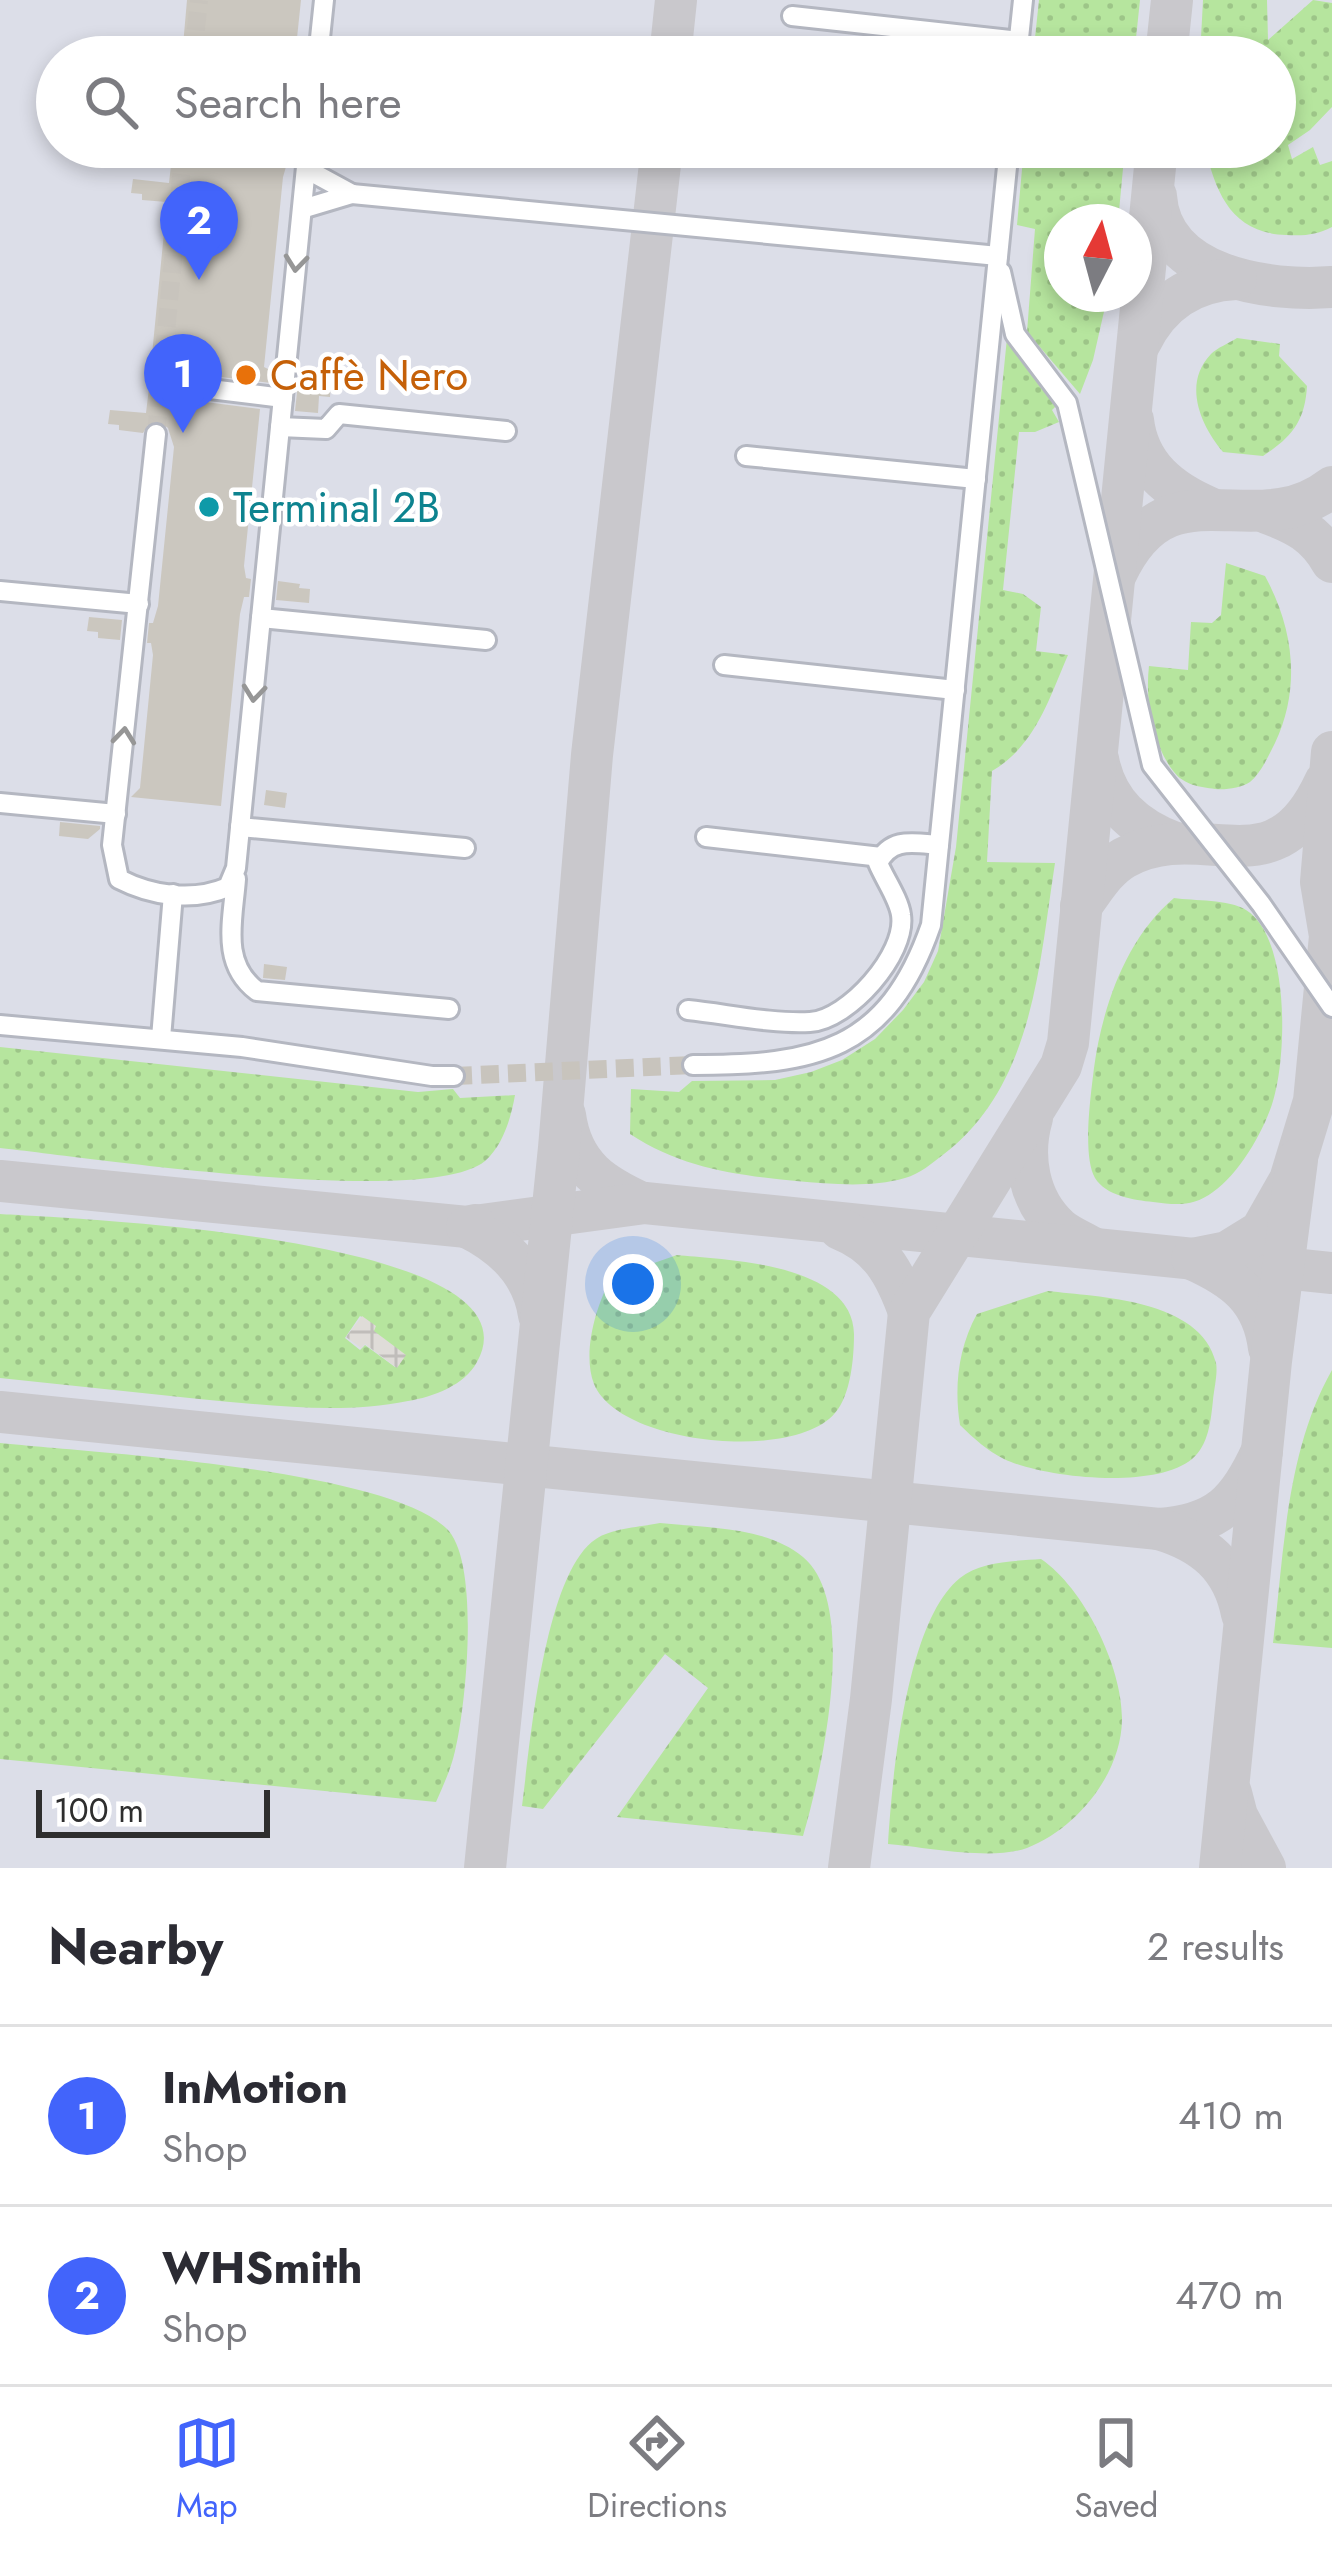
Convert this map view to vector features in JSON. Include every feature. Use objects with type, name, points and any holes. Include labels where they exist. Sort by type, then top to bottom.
[{"type":"lane","points":[[320,36],[323,0]]},
{"type":"lane","points":[[1019,36],[1023,0]]},
{"type":"lane","points":[[792,16],[929,36]]},
{"type":"lane","points":[[693,1066],[759,1065],[810,1057],[831,1048],[891,1002],[920,958],[931,925],[1007,168]]},
{"type":"lane","points":[[352,194],[306,169],[231,952],[241,979],[257,991],[449,1009]]},
{"type":"lane","points":[[302,209],[352,194],[998,256]]},
{"type":"lane","points":[[998,256],[1015,334],[1067,403],[1152,766],[1262,904],[1332,1007]]},
{"type":"lane","points":[[160,383],[283,398]]},
{"type":"lane","points":[[280,427],[326,429],[339,414],[506,431]]},
{"type":"lane","points":[[156,434],[112,845],[119,879],[143,891],[209,895],[228,887],[236,868]]},
{"type":"lane","points":[[746,456],[976,479]]},
{"type":"lane","points":[[0,591],[139,604]]},
{"type":"lane","points":[[261,618],[486,640]]},
{"type":"lane","points":[[724,665],[955,690]]},
{"type":"lane","points":[[0,803],[116,814]]},
{"type":"lane","points":[[240,826],[465,848]]},
{"type":"lane","points":[[706,837],[881,857]]},
{"type":"lane","points":[[688,1010],[812,1022],[835,1016],[878,974],[897,946],[902,914],[878,863],[885,850],[898,843],[939,845]]},
{"type":"lane","points":[[161,1038],[173,894]]},
{"type":"lane","points":[[0,1025],[161,1038],[454,1076]]},
{"type":"shaded area","points":[[0,0],[1332,0],[1332,1868],[0,1868]]},
{"type":"shaded area","points":[[362,1316],[406,1355],[397,1368],[365,1344],[361,1348],[346,1337]]},
{"type":"green space","points":[[1039,0],[1140,0],[1136,36],[1035,36]]},
{"type":"green space","points":[[1203,0],[1267,0],[1268,36],[1201,36]]},
{"type":"green space","points":[[1313,0],[1332,3],[1332,107],[1296,140],[1296,36],[1272,36]]},
{"type":"green space","points":[[1313,147],[1320,165],[1332,161],[1332,227],[1286,235],[1252,227],[1229,208],[1211,168],[1296,168],[1296,157]]},
{"type":"green space","points":[[1022,168],[1123,168],[1120,204],[1044,204],[1044,312],[1104,312],[1080,394],[1027,332],[1035,229],[1017,225]]},
{"type":"green space","points":[[1008,328],[1064,398],[1052,410],[1059,422],[1035,432],[1019,432],[1003,590],[1023,594],[1041,607],[1036,651],[1068,655],[1030,735],[992,771],[987,862],[1055,863],[1036,982],[1014,1059],[974,1126],[944,1154],[905,1178],[864,1184],[796,1181],[730,1172],[669,1155],[630,1134],[631,1089],[679,1092],[692,1081],[775,1080],[842,1060],[875,1039],[903,1010],[924,982],[938,951],[956,847]]},
{"type":"green space","points":[[1237,338],[1280,344],[1279,356],[1307,386],[1295,427],[1263,456],[1223,452],[1198,404],[1202,366]]},
{"type":"green space","points":[[1226,563],[1265,576],[1288,638],[1291,680],[1283,722],[1261,769],[1246,784],[1219,789],[1187,783],[1166,761],[1152,721],[1148,679],[1149,666],[1188,670],[1191,622],[1212,623],[1221,615]]},
{"type":"green space","points":[[1174,898],[1239,906],[1260,924],[1278,970],[1282,1028],[1273,1101],[1249,1151],[1213,1192],[1177,1204],[1129,1198],[1106,1189],[1091,1168],[1088,1140],[1094,1068],[1110,998],[1142,933]]},
{"type":"green space","points":[[0,1047],[418,1092],[453,1089],[460,1098],[515,1095],[505,1131],[491,1155],[451,1175],[329,1180],[176,1169],[0,1148]]},
{"type":"green space","points":[[0,1214],[198,1229],[289,1242],[374,1261],[441,1286],[479,1320],[477,1362],[465,1377],[428,1396],[382,1405],[277,1406],[0,1378]],"holes":[[[360,1316],[375,1327],[372,1332],[404,1356],[395,1367],[365,1345],[360,1350],[345,1338]]]},
{"type":"green space","points":[[677,1255],[754,1263],[810,1279],[833,1292],[848,1310],[854,1334],[848,1386],[835,1413],[814,1428],[784,1438],[708,1440],[636,1421],[610,1405],[594,1384],[589,1358],[605,1289],[611,1278]]},
{"type":"green space","points":[[1048,1291],[1145,1305],[1190,1326],[1207,1342],[1216,1363],[1216,1381],[1208,1431],[1192,1459],[1153,1475],[1071,1476],[1004,1459],[960,1425],[959,1368],[977,1314]]},
{"type":"green space","points":[[1332,1370],[1332,1648],[1273,1643],[1296,1468]]},
{"type":"green space","points":[[0,1443],[166,1458],[301,1477],[412,1508],[446,1528],[464,1570],[468,1635],[459,1730],[436,1802],[0,1759]]},
{"type":"green space","points":[[660,1523],[734,1530],[771,1539],[803,1557],[820,1580],[830,1612],[831,1691],[819,1773],[803,1836],[617,1817],[708,1688],[665,1654],[543,1809],[522,1806],[542,1663],[564,1587],[578,1558],[603,1535]]},
{"type":"green space","points":[[1041,1559],[1086,1609],[1116,1677],[1121,1699],[1120,1741],[1104,1780],[1078,1814],[1027,1848],[977,1853],[888,1844],[905,1702],[927,1628],[942,1599],[960,1578],[978,1568]]},
{"type":"building","points":[[187,0],[301,0],[297,36],[184,36]]},
{"type":"building","points":[[171,168],[286,168],[264,367],[272,371],[271,383],[163,370],[150,375],[167,202],[142,200],[142,194],[131,193],[133,179],[169,183]]},
{"type":"building","points":[[299,374],[320,376],[320,382],[331,383],[330,397],[319,396],[318,413],[295,411]]},
{"type":"building","points":[[149,388],[159,396],[260,409],[244,566],[246,578],[251,579],[240,614],[221,806],[131,797],[140,788],[153,655],[147,643],[149,623],[158,606],[174,447],[168,428],[159,421],[150,422],[143,433],[108,424],[110,410],[146,413]]},
{"type":"building","points":[[278,581],[310,589],[309,603],[276,600]]},
{"type":"building","points":[[89,617],[122,620],[120,640],[98,638],[98,632],[87,631]]},
{"type":"building","points":[[266,790],[287,793],[285,808],[264,805]]},
{"type":"building","points":[[60,822],[100,829],[88,839],[59,836]]},
{"type":"building","points":[[264,964],[287,967],[285,980],[263,978]]},
{"type":"taxiway","points":[[672,36],[676,0]]},
{"type":"taxiway","points":[[1168,36],[1172,0]]},
{"type":"taxiway","points":[[485,1868],[559,1148],[592,755],[660,168]]},
{"type":"taxiway","points":[[849,1868],[871,1699],[909,1312],[1061,1066],[1068,1043],[1155,168]]},
{"type":"taxiway","points":[[1156,196],[1162,223],[1197,262],[1250,282],[1332,287]]},
{"type":"taxiway","points":[[1140,343],[1157,316],[1179,297],[1205,284],[1236,279]]},
{"type":"taxiway","points":[[1133,420],[1142,451],[1158,475],[1210,508]]},
{"type":"taxiway","points":[[1116,574],[1138,539],[1161,520],[1187,512],[1273,510],[1302,503],[1332,487]]},
{"type":"taxiway","points":[[1267,513],[1305,531],[1332,562]]},
{"type":"taxiway","points":[[1269,1348],[1260,1316],[1244,1292],[1192,1259],[1227,1252],[1261,1231],[1290,1180],[1314,1101],[1330,936],[1321,882],[1332,752]]},
{"type":"taxiway","points":[[1098,759],[1108,789],[1124,812],[1175,843]]},
{"type":"taxiway","points":[[1081,906],[1117,863],[1153,847],[1260,844],[1283,835],[1305,816],[1325,782]]},
{"type":"taxiway","points":[[565,1115],[583,1162],[603,1182],[642,1203]]},
{"type":"taxiway","points":[[1032,1118],[1028,1162],[1040,1204],[1059,1228],[1093,1248]]},
{"type":"taxiway","points":[[1220,1868],[1271,1361],[1297,1160]]},
{"type":"taxiway","points":[[0,1181],[467,1227],[645,1203],[1332,1273]]},
{"type":"taxiway","points":[[475,1225],[467,1227],[504,1251],[523,1273],[539,1315]]},
{"type":"taxiway","points":[[840,1229],[876,1252],[909,1312]]},
{"type":"taxiway","points":[[0,1412],[1159,1529],[1197,1522],[1224,1508],[1262,1451]]},
{"type":"taxiway","points":[[1159,1529],[1214,1558],[1231,1582],[1242,1614]]},
{"type":"taxiway","points":[[1231,1793],[1237,1816],[1265,1868]]},
{"type":"tunnel","points":[[195,36],[199,0]]},
{"type":"tunnel","points":[[156,434],[182,168]]},
{"type":"tunnel","points":[[454,1076],[693,1065]]},
{"type":"place","name":"WHSmith","points":[[199,280]]},
{"type":"place","name":"Caffè Nero","points":[[246,375]]},
{"type":"place","name":"InMotion","points":[[183,433]]},
{"type":"place","name":"Terminal 2B","points":[[209,507]]}]
